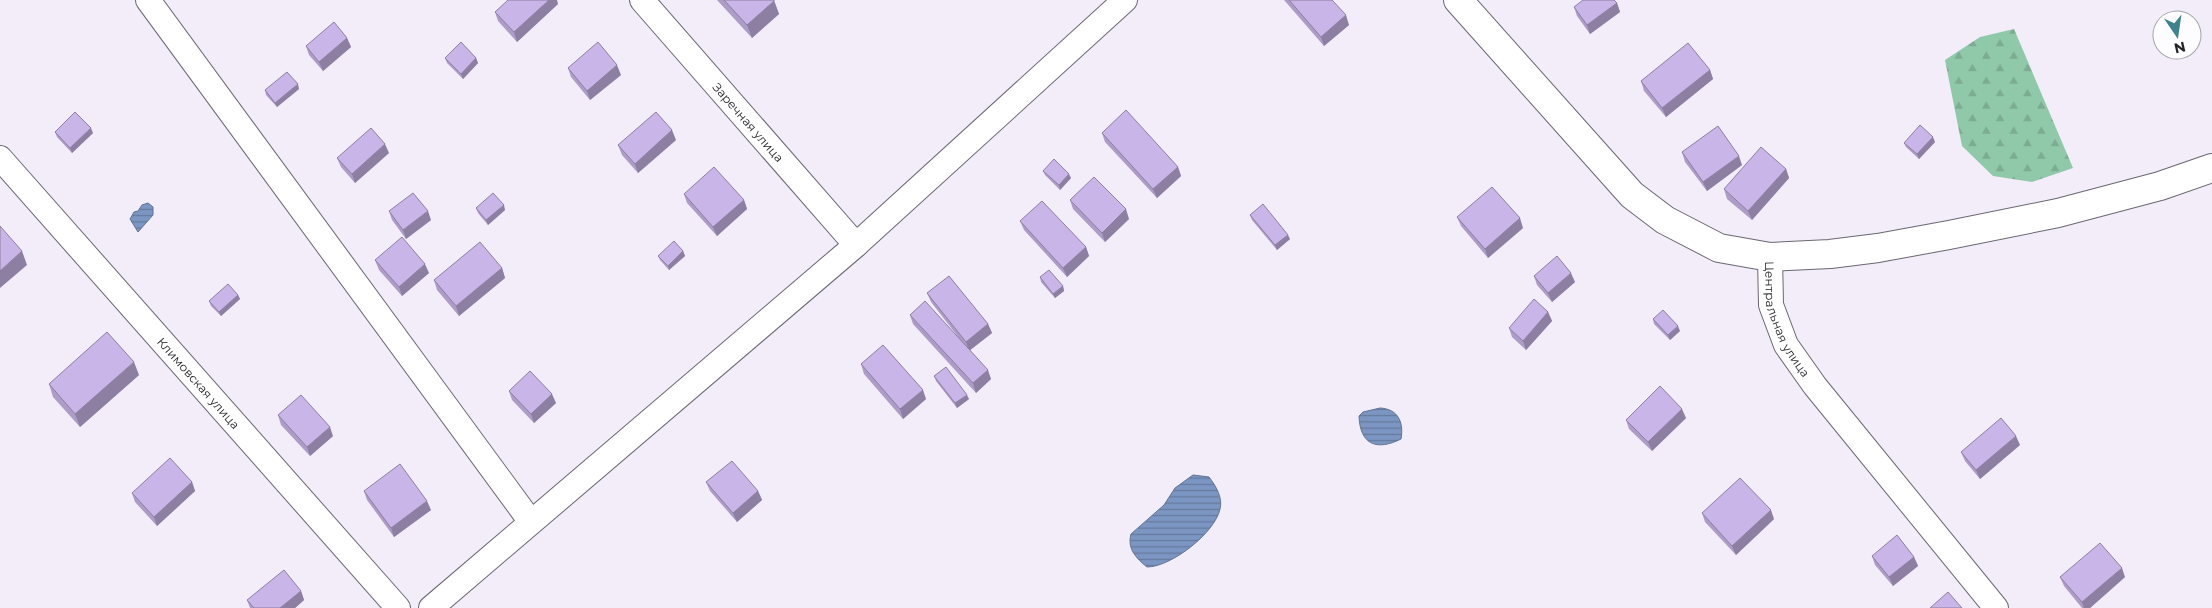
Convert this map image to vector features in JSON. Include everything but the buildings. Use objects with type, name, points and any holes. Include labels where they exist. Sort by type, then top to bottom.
[{"type":"street","points":[[148,0],[531,522]]},
{"type":"street","name":"Заречная улица","points":[[642,0],[856,244]]},
{"type":"street","points":[[431,608],[856,244],[1125,0]]},
{"type":"street","name":"Центральная улица","points":[[1458,0],[1632,195],[1665,220],[1719,248],[1770,257],[1771,305],[1786,345],[1815,386],[1996,608]]},
{"type":"street","name":"Климовская улица","points":[[0,158],[398,608]]},
{"type":"street","points":[[1770,257],[1830,254],[1948,236],[2058,213],[2160,186],[2212,168]]},
{"type":"green space","points":[[2014,29],[2073,168],[2032,182],[1993,176],[1962,146],[1945,60],[1980,37]]},
{"type":"water","points":[[148,203],[153,207],[153,215],[138,232],[130,219],[134,212],[138,211],[142,205]]},
{"type":"water","points":[[1380,408],[1391,411],[1398,418],[1402,427],[1401,439],[1384,445],[1377,445],[1366,439],[1360,426],[1359,416],[1363,412]]},
{"type":"water","points":[[1193,475],[1209,477],[1216,488],[1220,496],[1221,505],[1216,518],[1210,528],[1191,547],[1168,561],[1147,567],[1131,549],[1131,534],[1164,505],[1175,488]]}]
